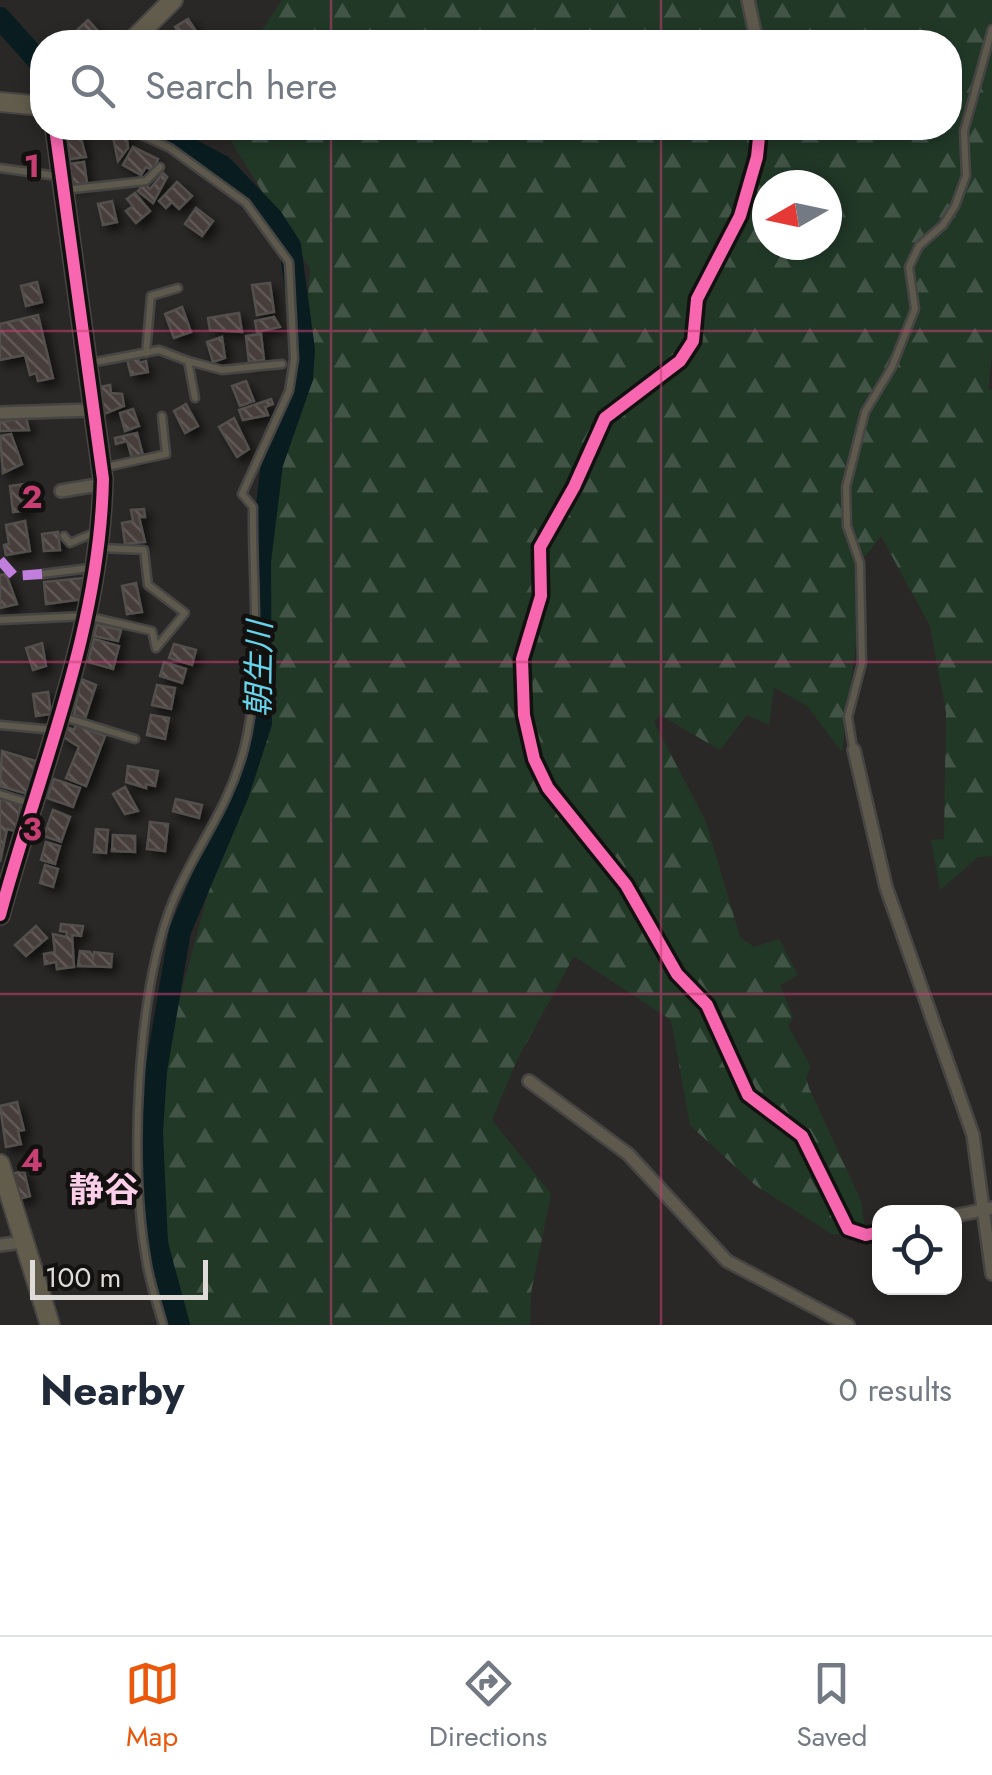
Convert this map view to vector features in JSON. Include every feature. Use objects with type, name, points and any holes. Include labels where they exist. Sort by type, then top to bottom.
[{"type":"street","points":[[143,30],[173,0]]},
{"type":"street","points":[[748,0],[754,30]]},
{"type":"street","points":[[0,102],[30,105]]},
{"type":"street","points":[[0,915],[4,888],[60,723],[87,616],[103,528],[102,476],[57,140]]},
{"type":"street","points":[[759,140],[744,203],[697,299],[692,341],[680,362],[605,418],[540,547],[541,596],[522,659],[524,714],[534,759],[548,788],[626,885],[677,974],[707,1005],[748,1095],[802,1136],[848,1229],[872,1234]]},
{"type":"street","points":[[0,413],[92,410]]},
{"type":"street","points":[[61,491],[102,476]]},
{"type":"street","points":[[854,750],[886,887],[974,1135],[988,1209],[992,1274]]},
{"type":"street","points":[[529,1081],[628,1154],[727,1261],[848,1325]]},
{"type":"street","points":[[0,1164],[4,1194],[50,1325]]},
{"type":"street","points":[[962,1214],[988,1209]]},
{"type":"street","points":[[0,1245],[23,1242]]},
{"type":"lane","points":[[854,750],[848,717],[862,663],[860,563],[847,526],[846,486],[865,412],[892,366],[915,309],[909,267],[919,246],[943,225],[966,176],[964,131],[992,29]]},
{"type":"lane","points":[[152,140],[170,148],[246,203],[289,262],[294,359],[290,390],[242,494],[253,508],[255,688],[244,747],[226,807],[172,905],[153,970],[142,1059],[139,1175],[145,1258],[162,1325]]},
{"type":"lane","points":[[0,168],[62,182],[146,181],[160,167]]},
{"type":"lane","points":[[146,353],[151,296],[178,288]]},
{"type":"lane","points":[[86,364],[159,350],[222,370],[282,364]]},
{"type":"lane","points":[[188,362],[195,398]]},
{"type":"lane","points":[[102,476],[166,454],[162,416]]},
{"type":"lane","points":[[64,536],[70,543],[78,543],[103,528]]},
{"type":"lane","points":[[0,620],[87,616],[152,631],[156,648],[185,613],[148,585],[144,550],[101,548]]},
{"type":"lane","points":[[42,574],[97,568]]},
{"type":"lane","points":[[0,726],[60,723],[134,739]]},
{"type":"lane","points":[[0,794],[35,805]]},
{"type":"green space","points":[[282,0],[992,0],[992,355],[988,390],[992,389],[992,856],[978,857],[940,890],[931,840],[944,839],[946,712],[930,626],[881,536],[860,563],[861,603],[842,752],[807,706],[774,687],[769,725],[747,715],[720,750],[660,715],[654,722],[706,822],[740,937],[754,947],[779,939],[798,975],[780,985],[793,1017],[788,1026],[811,1067],[806,1077],[809,1088],[861,1201],[866,1235],[832,1234],[755,1185],[690,1125],[671,1020],[574,956],[517,1060],[492,1120],[551,1194],[531,1293],[530,1325],[188,1325],[170,1251],[152,1133],[177,1009],[260,699],[270,578],[265,490],[300,406],[310,269],[230,140],[962,140],[962,30],[262,30]]},
{"type":"building","points":[[188,19],[195,30],[177,30],[175,27]]},
{"type":"building","points":[[88,20],[97,30],[77,30]]},
{"type":"building","points":[[67,140],[81,140],[86,157],[70,159]]},
{"type":"building","points":[[114,140],[127,140],[128,148],[118,161]]},
{"type":"building","points":[[133,147],[158,159],[153,170],[146,167],[141,175],[123,165]]},
{"type":"building","points":[[84,162],[87,183],[72,185],[69,164]]},
{"type":"building","points":[[163,173],[167,177],[153,203],[138,191],[144,184],[150,189]]},
{"type":"building","points":[[177,182],[192,196],[179,209],[172,202],[166,208],[159,201]]},
{"type":"building","points":[[135,193],[150,211],[136,223],[126,211],[133,206],[127,199]]},
{"type":"building","points":[[112,201],[117,222],[103,225],[98,204]]},
{"type":"building","points":[[196,208],[213,221],[202,236],[185,224]]},
{"type":"building","points":[[37,282],[42,302],[26,306],[21,286]]},
{"type":"building","points":[[270,283],[274,312],[257,315],[252,285]]},
{"type":"building","points":[[182,307],[191,332],[174,338],[165,314]]},
{"type":"building","points":[[239,313],[242,332],[210,330],[208,318]]},
{"type":"building","points":[[38,315],[53,378],[38,381],[36,373],[30,375],[25,355],[0,360],[0,324]]},
{"type":"building","points":[[274,317],[280,327],[257,332],[255,321]]},
{"type":"building","points":[[261,334],[264,360],[249,362],[246,336]]},
{"type":"building","points":[[222,337],[225,358],[213,362],[207,342]]},
{"type":"building","points":[[138,357],[139,363],[146,361],[148,372],[131,375],[127,359]]},
{"type":"building","points":[[246,381],[254,401],[240,406],[232,386]]},
{"type":"building","points":[[110,385],[111,393],[122,394],[124,406],[104,414],[100,387]]},
{"type":"building","points":[[271,399],[273,404],[265,407],[268,415],[243,420],[239,410]]},
{"type":"building","points":[[186,404],[198,426],[185,433],[174,411]]},
{"type":"building","points":[[133,409],[139,426],[125,431],[120,413]]},
{"type":"building","points":[[26,418],[29,430],[0,431],[0,422]]},
{"type":"building","points":[[234,418],[249,449],[237,457],[219,427]]},
{"type":"building","points":[[137,433],[143,455],[132,458],[127,441],[116,444],[115,438]]},
{"type":"building","points":[[11,434],[22,464],[3,473],[0,436]]},
{"type":"building","points":[[26,484],[29,510],[13,512],[10,486]]},
{"type":"building","points":[[144,509],[145,517],[139,517],[145,542],[125,544],[122,523],[133,521],[131,510]]},
{"type":"building","points":[[25,521],[30,551],[6,555],[6,525]]},
{"type":"building","points":[[58,532],[60,550],[44,551],[42,534]]},
{"type":"building","points":[[6,574],[17,604],[0,608],[0,575]]},
{"type":"building","points":[[83,578],[85,599],[46,604],[44,582]]},
{"type":"building","points":[[136,583],[142,612],[127,614],[122,586]]},
{"type":"building","points":[[97,625],[121,630],[118,641],[94,636]]},
{"type":"building","points":[[94,639],[119,646],[113,669],[88,662]]},
{"type":"building","points":[[42,643],[46,666],[33,670],[26,648]]},
{"type":"building","points":[[174,644],[196,650],[192,665],[169,658]]},
{"type":"building","points":[[164,662],[186,669],[182,683],[160,676]]},
{"type":"building","points":[[81,679],[96,685],[85,719],[74,715]]},
{"type":"building","points":[[157,685],[175,688],[171,709],[152,705]]},
{"type":"building","points":[[48,692],[51,714],[36,716],[33,694]]},
{"type":"building","points":[[151,715],[169,718],[165,739],[147,735]]},
{"type":"building","points":[[76,725],[105,736],[86,786],[66,778],[79,747],[62,736],[66,727],[74,730]]},
{"type":"building","points":[[2,751],[36,761],[27,794],[0,786]]},
{"type":"building","points":[[128,766],[158,771],[155,786],[146,784],[146,788],[126,782]]},
{"type":"building","points":[[54,779],[80,788],[73,807],[47,798]]},
{"type":"building","points":[[125,787],[138,811],[125,814],[113,794]]},
{"type":"building","points":[[0,799],[21,804],[15,831],[7,829],[0,862]]},
{"type":"building","points":[[176,799],[202,805],[199,818],[173,811]]},
{"type":"building","points":[[53,810],[70,817],[61,842],[44,836]]},
{"type":"building","points":[[150,822],[168,824],[165,851],[147,849]]},
{"type":"building","points":[[96,829],[108,830],[106,853],[94,852]]},
{"type":"building","points":[[113,835],[135,836],[135,852],[112,851]]},
{"type":"building","points":[[46,842],[60,846],[55,864],[41,860]]},
{"type":"building","points":[[45,865],[58,869],[53,887],[40,883]]},
{"type":"building","points":[[61,924],[83,926],[81,936],[72,935],[74,967],[57,969],[56,962],[45,964],[44,954],[55,952],[53,934],[66,937],[67,932],[60,931]]},
{"type":"building","points":[[36,926],[47,938],[26,956],[15,945]]},
{"type":"building","points":[[80,951],[90,952],[93,958],[94,952],[112,954],[111,967],[78,966]]},
{"type":"building","points":[[17,1102],[24,1130],[18,1131],[21,1144],[6,1147],[0,1106]]},
{"type":"building","points":[[24,1171],[30,1196],[18,1199],[12,1174]]},
{"type":"waterway","name":"朝生川","points":[[0,18],[30,52]]},
{"type":"waterway","name":"朝生川","points":[[173,140],[222,166],[272,218],[290,246],[304,350],[302,378],[272,464],[260,562],[261,723],[238,794],[180,931],[156,1071],[152,1133],[157,1244],[179,1325]]},
{"type":"marked path","points":[[0,560],[14,576],[42,574]]},
{"type":"cycle path","points":[[0,915],[65,700],[91,591],[99,536],[103,479],[57,140]]},
{"type":"cycle path","points":[[759,140],[740,216],[697,299],[693,341],[680,361],[605,418],[574,487],[540,547],[541,596],[522,659],[524,715],[534,759],[548,788],[626,885],[677,974],[707,1005],[748,1095],[802,1136],[848,1229],[872,1234]]},
{"type":"district","name":"静谷","points":[[104,1190]]}]
